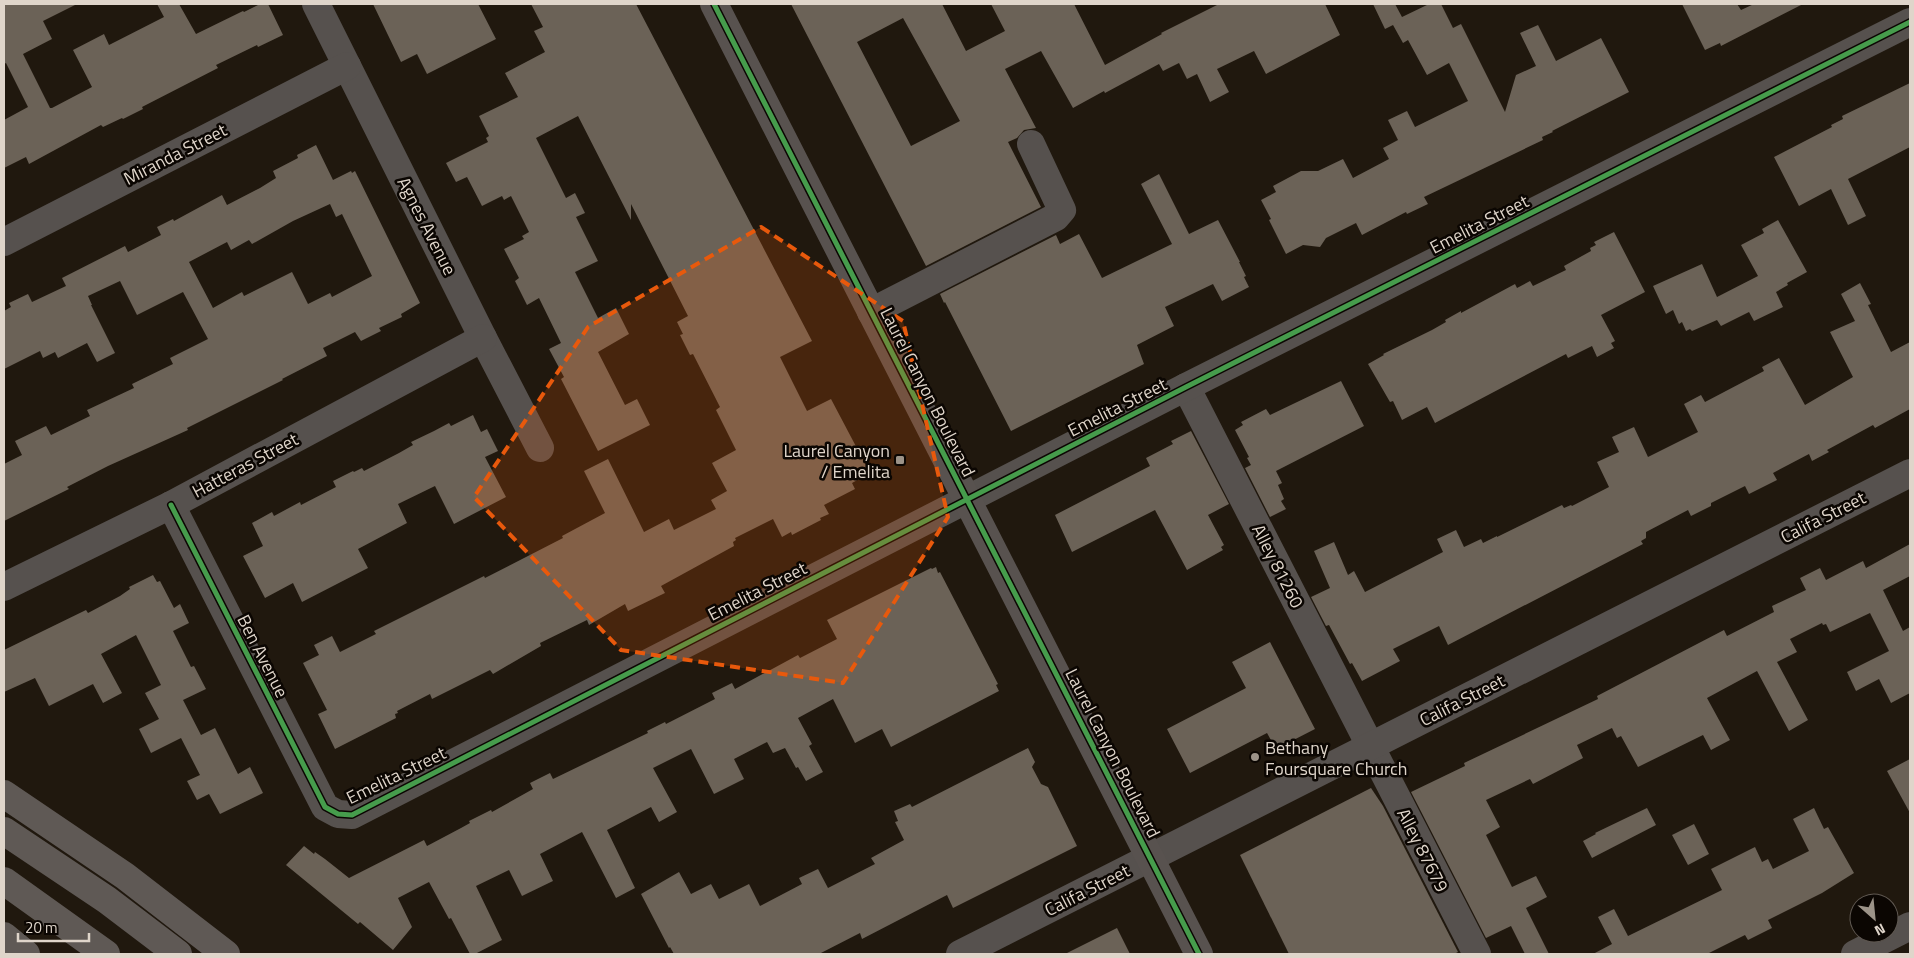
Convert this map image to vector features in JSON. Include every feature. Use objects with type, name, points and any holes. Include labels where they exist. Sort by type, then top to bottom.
[{"type":"highway","points":[[4,794],[125,876],[222,949]]},
{"type":"highway","points":[[4,830],[107,900],[178,954]]},
{"type":"highway","points":[[4,851],[64,891],[149,954]]},
{"type":"highway","points":[[4,881],[106,954]]},
{"type":"highway","points":[[4,936],[26,954]]},
{"type":"main road","name":"Laurel Canyon Boulevard","points":[[714,4],[1199,954]]},
{"type":"street","name":"Agnes Avenue","points":[[316,4],[540,448]]},
{"type":"street","name":"Emelita Street","points":[[338,814],[352,814],[1186,387],[1910,22]]},
{"type":"street","name":"Miranda Street","points":[[4,242],[347,66]]},
{"type":"street","points":[[872,312],[1056,217],[1062,210],[1031,144]]},
{"type":"street","name":"Hatteras Street","points":[[4,588],[170,505],[483,338]]},
{"type":"street","name":"Alley 81260","points":[[1186,387],[1370,746]]},
{"type":"street","name":"Califa Street","points":[[960,954],[1910,473]]},
{"type":"street","name":"Ben Avenue","points":[[170,505],[325,807],[338,814]]},
{"type":"street","name":"Alley 87679","points":[[1370,746],[1477,954]]},
{"type":"street","points":[[1855,954],[1910,926]]},
{"type":"highlighted area","points":[[761,227],[903,321],[948,517],[843,683],[621,650],[474,497],[588,327]]},
{"type":"building","points":[[4,4],[77,4],[43,21],[52,39],[23,54],[50,108],[92,87],[73,50],[104,34],[109,45],[164,17],[157,4],[179,4],[196,34],[243,11],[260,4],[268,4],[283,35],[216,65],[218,68],[142,107],[143,109],[103,127],[101,125],[29,164],[26,157],[4,168],[4,120],[28,107],[6,63],[4,64]]},
{"type":"building","points":[[373,4],[478,4],[496,39],[427,74],[417,54],[401,62]]},
{"type":"building","points":[[531,4],[636,4],[812,341],[780,357],[807,411],[831,399],[870,473],[852,483],[855,489],[824,505],[829,514],[792,535],[791,532],[782,537],[773,519],[735,538],[734,546],[661,586],[665,593],[628,611],[625,604],[589,625],[587,620],[540,643],[541,646],[493,674],[490,670],[432,699],[430,694],[397,711],[398,713],[395,714],[396,718],[335,749],[318,714],[327,710],[303,663],[319,655],[314,645],[332,636],[340,652],[376,634],[374,631],[484,576],[485,578],[563,538],[562,536],[605,513],[584,471],[608,459],[644,532],[669,519],[674,530],[716,509],[711,500],[727,491],[712,463],[736,450],[716,410],[720,407],[693,354],[690,355],[680,335],[683,334],[677,322],[688,316],[631,204],[631,220],[578,116],[536,138],[566,198],[575,193],[585,213],[576,217],[598,261],[575,272],[598,318],[616,308],[629,334],[598,352],[625,405],[637,399],[650,425],[598,451],[561,379],[564,377],[549,349],[561,343],[539,298],[527,305],[515,281],[519,278],[504,249],[524,239],[522,236],[529,232],[511,196],[504,200],[502,196],[482,206],[467,177],[456,182],[446,163],[488,142],[486,138],[489,136],[479,116],[518,97],[505,73],[545,52],[534,31],[543,27]]},
{"type":"building","points":[[791,4],[942,4],[966,51],[1005,31],[991,4],[1074,4],[1105,65],[1161,33],[1219,4],[1325,4],[1340,35],[1266,74],[1254,51],[1217,69],[1229,92],[1210,102],[1197,74],[1187,79],[1179,63],[1163,71],[1159,64],[1073,108],[1041,51],[1005,69],[1036,128],[1024,130],[1017,138],[1008,142],[1041,207],[926,266]],"holes":[[[903,18],[960,121],[911,146],[857,42]]]},
{"type":"building","points":[[1373,4],[1395,4],[1402,17],[1429,4],[1441,4],[1453,28],[1461,24],[1505,112],[1516,75],[1536,66],[1520,33],[1538,25],[1556,61],[1601,38],[1629,92],[1552,131],[1542,137],[1543,140],[1424,197],[1428,204],[1407,214],[1406,212],[1362,235],[1356,223],[1326,238],[1320,247],[1303,245],[1286,254],[1261,200],[1276,192],[1273,186],[1301,171],[1318,171],[1343,159],[1353,178],[1389,159],[1383,148],[1398,140],[1388,120],[1407,111],[1415,127],[1468,101],[1449,63],[1427,75],[1408,40],[1403,43],[1393,25],[1385,29]]},
{"type":"building","points":[[1682,4],[1737,4],[1741,10],[1754,4],[1803,4],[1721,46],[1720,43],[1705,50]]},
{"type":"building","points":[[1910,83],[1910,147],[1848,179],[1866,216],[1848,225],[1831,189],[1799,206],[1774,157],[1832,127],[1831,125],[1843,119],[1842,116]]},
{"type":"building","points":[[316,145],[333,180],[351,171],[352,173],[355,171],[420,303],[401,314],[402,317],[379,328],[381,331],[361,341],[355,332],[323,348],[327,356],[283,380],[187,428],[188,430],[108,466],[67,487],[69,489],[4,521],[4,464],[22,455],[15,441],[46,426],[51,435],[90,416],[87,410],[134,388],[132,384],[173,364],[170,358],[208,339],[183,292],[137,315],[120,281],[88,296],[115,353],[97,362],[87,343],[58,358],[55,352],[43,358],[40,351],[4,369],[4,311],[11,307],[9,303],[28,294],[32,302],[66,286],[62,278],[125,246],[128,252],[161,235],[157,227],[173,219],[174,221],[222,195],[227,205],[276,178],[273,171],[298,158],[297,155]],"holes":[[[330,204],[336,217],[342,214],[372,276],[332,297],[330,293],[308,304],[292,272],[244,296],[242,292],[213,308],[189,262],[227,242],[231,250],[249,240],[252,244],[293,221]]]},
{"type":"building","points":[[1159,174],[1189,234],[1218,220],[1240,262],[1249,287],[1222,301],[1213,284],[1165,307],[1174,326],[1137,345],[1144,364],[1011,431],[940,294],[1056,235],[1060,244],[1079,234],[1102,278],[1172,244],[1141,184]]},
{"type":"building","points":[[1778,220],[1807,272],[1787,283],[1788,285],[1776,292],[1783,307],[1754,321],[1749,312],[1721,326],[1717,320],[1692,331],[1690,329],[1686,331],[1682,322],[1679,324],[1673,310],[1666,314],[1653,286],[1702,264],[1717,297],[1758,276],[1741,245],[1764,233],[1762,229]]},
{"type":"building","points":[[1614,232],[1645,292],[1601,315],[1615,341],[1611,343],[1614,348],[1597,357],[1592,346],[1568,358],[1566,354],[1435,423],[1427,407],[1402,420],[1393,401],[1390,402],[1368,364],[1383,354],[1432,330],[1461,311],[1461,313],[1515,284],[1517,288],[1530,281],[1533,286],[1566,270],[1564,266],[1591,251],[1590,248],[1596,245],[1594,242]]},
{"type":"building","points":[[1860,283],[1871,304],[1868,305],[1891,352],[1910,342],[1910,409],[1875,428],[1873,425],[1827,450],[1829,452],[1812,461],[1809,454],[1773,473],[1777,480],[1749,494],[1745,486],[1711,503],[1711,506],[1691,516],[1688,510],[1646,532],[1646,538],[1641,541],[1643,544],[1448,645],[1439,626],[1393,649],[1400,661],[1362,681],[1352,663],[1350,664],[1329,625],[1326,626],[1311,597],[1330,588],[1314,551],[1334,542],[1348,575],[1354,571],[1365,592],[1443,552],[1437,539],[1456,530],[1464,547],[1481,539],[1483,543],[1562,505],[1564,508],[1572,506],[1609,487],[1597,462],[1619,452],[1612,437],[1634,427],[1648,457],[1698,432],[1684,404],[1701,395],[1705,402],[1764,371],[1762,367],[1779,358],[1805,405],[1853,377],[1830,332],[1855,321],[1841,294]]},
{"type":"building","points":[[1341,381],[1364,426],[1276,471],[1282,483],[1278,485],[1284,499],[1281,501],[1286,509],[1270,517],[1245,468],[1251,465],[1247,458],[1249,457],[1235,430],[1243,425],[1241,422],[1266,409],[1270,415]]},
{"type":"building","points":[[473,415],[481,432],[487,429],[498,451],[485,457],[506,497],[454,524],[435,486],[398,504],[407,523],[358,549],[368,568],[302,602],[293,583],[265,598],[243,556],[263,546],[252,523],[272,512],[274,516],[300,502],[301,505],[336,487],[333,481],[362,468],[364,471],[413,445],[411,442],[449,423],[451,426]]},
{"type":"building","points":[[1191,431],[1229,504],[1208,515],[1224,545],[1221,547],[1223,550],[1187,570],[1155,510],[1072,552],[1055,515],[1150,466],[1146,458],[1173,444],[1171,441]]},
{"type":"building","points":[[1910,544],[1910,576],[1883,590],[1903,631],[1910,627],[1910,693],[1891,703],[1879,679],[1856,691],[1847,672],[1889,651],[1870,613],[1830,632],[1826,624],[1823,625],[1822,623],[1790,639],[1797,652],[1777,662],[1808,720],[1789,731],[1757,671],[1707,698],[1730,740],[1711,750],[1703,735],[1638,767],[1621,736],[1617,738],[1612,728],[1577,745],[1583,758],[1533,784],[1530,779],[1486,800],[1500,827],[1486,835],[1512,887],[1536,876],[1547,897],[1526,908],[1549,954],[1525,954],[1511,926],[1486,938],[1411,792],[1465,766],[1464,763],[1598,699],[1597,696],[1724,630],[1727,636],[1774,612],[1772,606],[1806,590],[1800,578],[1820,568],[1826,580],[1863,561],[1866,568]]},
{"type":"building","points":[[936,567],[998,684],[996,685],[999,691],[891,747],[882,729],[855,743],[833,699],[798,718],[812,744],[809,746],[823,772],[806,781],[785,748],[773,753],[767,742],[734,759],[744,779],[714,794],[691,749],[653,768],[677,812],[659,822],[651,807],[607,830],[635,888],[616,898],[582,832],[540,854],[553,881],[522,896],[509,870],[476,886],[502,940],[475,954],[470,954],[429,882],[398,898],[412,927],[393,950],[286,865],[304,846],[314,854],[315,852],[325,859],[349,878],[424,840],[427,846],[470,823],[469,821],[491,810],[492,812],[533,789],[530,783],[550,773],[553,779],[648,733],[647,731],[665,722],[666,724],[715,699],[712,693],[732,683],[735,689],[798,655],[800,658],[837,639],[827,620]]},
{"type":"building","points":[[153,575],[157,582],[160,581],[174,608],[180,604],[189,623],[173,631],[191,667],[194,666],[206,689],[183,700],[201,735],[215,728],[238,774],[250,767],[263,793],[220,814],[209,794],[197,800],[187,781],[200,775],[181,738],[151,753],[139,729],[159,719],[145,693],[161,685],[136,635],[101,654],[122,693],[103,703],[93,684],[49,706],[35,678],[4,692],[4,650],[86,610],[88,613],[120,596],[130,589],[129,587]]},
{"type":"building","points":[[1270,642],[1315,729],[1276,749],[1267,733],[1190,773],[1167,729],[1246,688],[1232,662]]},
{"type":"building","points":[[1028,748],[1035,762],[1032,767],[1041,784],[1048,787],[1077,846],[953,908],[947,895],[862,939],[860,933],[819,954],[674,954],[641,894],[679,872],[691,894],[711,884],[719,899],[749,884],[760,906],[802,884],[799,878],[818,869],[828,888],[875,864],[871,858],[904,840],[895,822],[898,821],[894,811],[910,804],[912,807]]},
{"type":"building","points":[[1910,759],[1910,813],[1887,771]]},
{"type":"building","points":[[1371,788],[1383,806],[1458,952],[1454,954],[1289,954],[1240,855]]},
{"type":"building","points":[[1647,808],[1656,825],[1592,858],[1583,841],[1595,833]]},
{"type":"building","points":[[1814,808],[1824,829],[1828,827],[1854,873],[1822,893],[1768,920],[1772,928],[1748,940],[1745,935],[1707,954],[1593,954],[1612,944],[1598,917],[1614,909],[1628,936],[1722,890],[1711,869],[1755,847],[1762,862],[1768,859],[1773,869],[1809,851],[1793,819]]},
{"type":"building","points":[[1694,824],[1709,854],[1688,865],[1672,835]]},
{"type":"building","points":[[1117,928],[1130,954],[1065,954]]},
{"type":"cycle path","points":[[714,4],[1199,954]]},
{"type":"cycle path","points":[[171,505],[325,807],[338,814],[352,815],[1186,387],[1910,22]]},
{"type":"place","name":"Laurel Canyon / Emelita","points":[[900,460]]},
{"type":"place","name":"Bethany Foursquare Church","points":[[1255,757]]}]
